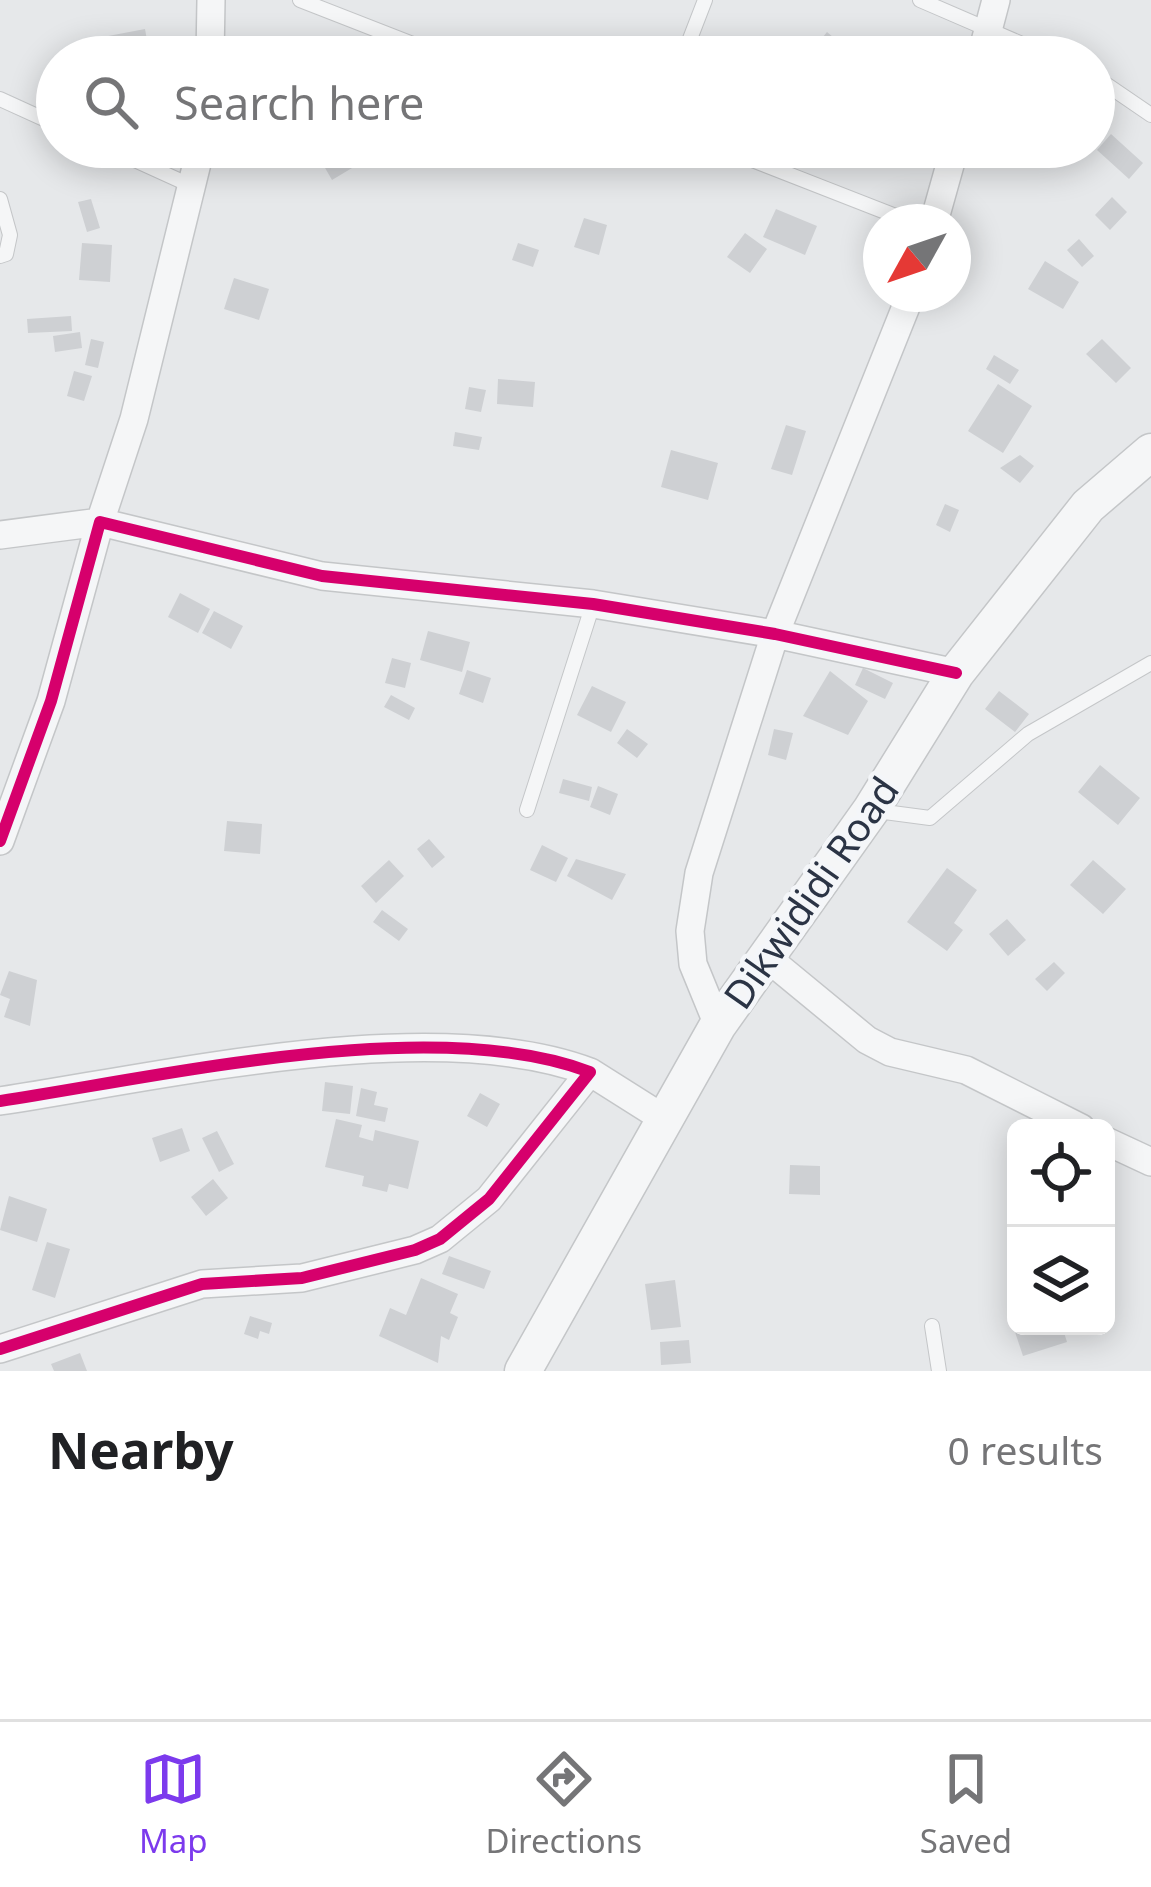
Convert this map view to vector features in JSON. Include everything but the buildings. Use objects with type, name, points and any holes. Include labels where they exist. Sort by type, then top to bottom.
[{"type":"street","points":[[211,0],[211,36]]},
{"type":"street","points":[[987,36],[996,0]]},
{"type":"street","points":[[0,841],[51,701],[134,418],[197,168]]},
{"type":"street","points":[[939,204],[949,168]]},
{"type":"street","points":[[718,1025],[693,964],[690,931],[700,873],[776,634],[904,312]]},
{"type":"street","name":"Dikwididi Road","points":[[523,1371],[718,1025],[871,810],[956,673],[996,615],[1088,506],[1151,452]]},
{"type":"street","points":[[0,535],[100,522],[322,576],[593,604],[776,634],[956,673]]},
{"type":"street","points":[[765,956],[867,1040],[890,1052],[966,1070],[1064,1119]]},
{"type":"street","points":[[0,1101],[302,1054],[495,1048],[544,1054],[590,1072],[666,1120]]},
{"type":"street","points":[[0,1349],[202,1284],[302,1278],[440,1239],[489,1199],[590,1072]]},
{"type":"street","points":[[1115,1145],[1151,1162]]},
{"type":"lane","points":[[300,0],[392,36]]},
{"type":"lane","points":[[691,36],[705,0]]},
{"type":"lane","points":[[920,0],[1005,36]]},
{"type":"lane","points":[[1115,90],[1151,115]]},
{"type":"lane","points":[[0,99],[36,115]]},
{"type":"lane","points":[[152,168],[194,187]]},
{"type":"lane","points":[[773,168],[865,204]]},
{"type":"lane","points":[[0,199],[10,235],[0,256]]},
{"type":"lane","points":[[527,810],[593,604]]},
{"type":"lane","points":[[871,810],[930,818],[1028,734],[1151,663]]},
{"type":"lane","points":[[932,1325],[939,1371]]},
{"type":"cycle path","points":[[0,841],[51,701],[100,522],[322,576],[593,604],[775,634],[956,673]]},
{"type":"cycle path","points":[[0,1101],[218,1065],[379,1049],[456,1048],[527,1055],[590,1072],[489,1199],[440,1239],[415,1250],[302,1278],[202,1284],[0,1349]]}]
